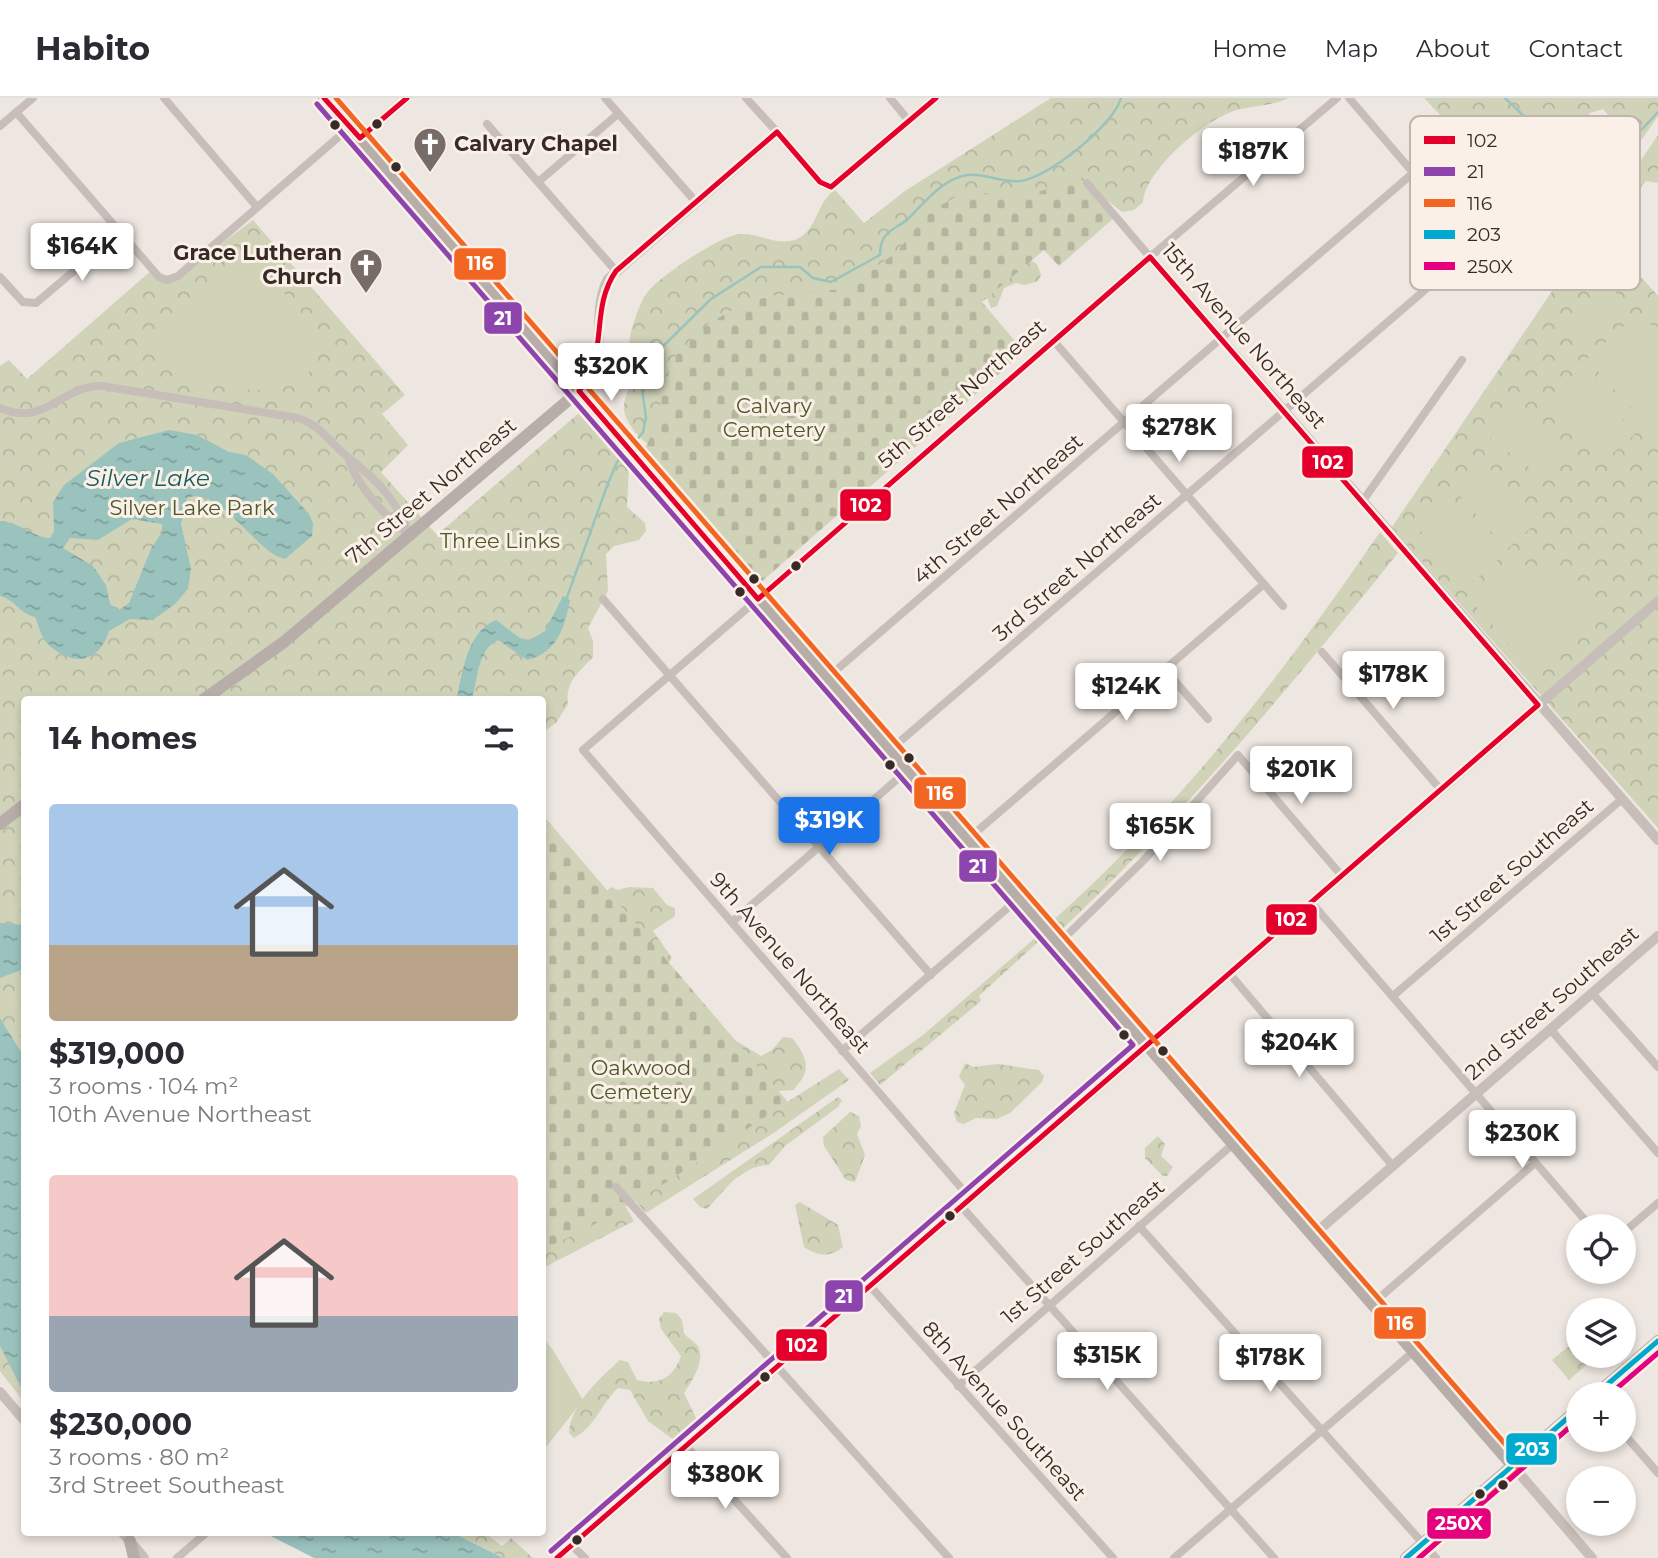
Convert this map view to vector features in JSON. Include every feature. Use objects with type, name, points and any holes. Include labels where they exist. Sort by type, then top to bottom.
[{"type":"main road","points":[[324,98],[1057,945],[1512,1465]]},
{"type":"main road","name":"7th Street Northeast","points":[[209,696],[264,658],[579,391]]},
{"type":"main road","points":[[0,824],[21,807]]},
{"type":"main road","points":[[1610,1382],[1658,1341]]},
{"type":"main road","points":[[1406,1558],[1566,1419]]},
{"type":"main road","points":[[127,1537],[134,1558]]},
{"type":"street","points":[[0,126],[33,98]]},
{"type":"street","points":[[163,98],[257,207]]},
{"type":"street","points":[[360,138],[407,98]]},
{"type":"street","points":[[605,98],[695,201]]},
{"type":"street","points":[[746,98],[827,187],[835,185],[936,98]]},
{"type":"street","points":[[890,98],[909,121]]},
{"type":"street","name":"5th Street Northeast","points":[[583,750],[1337,98]]},
{"type":"street","points":[[1349,98],[1410,169]]},
{"type":"street","points":[[16,112],[159,277],[167,281],[178,276],[350,127]]},
{"type":"street","points":[[538,182],[618,114]]},
{"type":"street","points":[[488,124],[616,271]]},
{"type":"street","name":"7th Street Northeast","points":[[579,391],[596,369],[603,294],[608,279],[777,132]]},
{"type":"street","name":"4th Street Northeast","points":[[827,678],[1125,424],[1410,176]]},
{"type":"street","name":"15th Avenue Northeast","points":[[1087,183],[1284,413],[1658,840]]},
{"type":"street","points":[[0,277],[20,299],[29,304],[41,299],[120,232]]},
{"type":"street","name":"3rd Street Northeast","points":[[890,750],[1425,290]]},
{"type":"street","points":[[1054,340],[1283,606]]},
{"type":"street","points":[[1362,502],[1462,360]]},
{"type":"street","points":[[0,408],[32,414],[84,387],[113,386],[298,418],[320,428],[348,457],[361,464],[403,515],[409,535]]},
{"type":"street","points":[[348,457],[362,486],[395,524],[409,535]]},
{"type":"street","points":[[968,839],[1265,584]]},
{"type":"street","points":[[603,599],[931,975]]},
{"type":"street","points":[[557,1558],[1658,601]]},
{"type":"street","points":[[1322,652],[1441,790]]},
{"type":"street","points":[[1165,670],[1208,719]]},
{"type":"street","name":"9th Avenue Northeast","points":[[583,750],[842,1051],[1049,1305],[1274,1558]]},
{"type":"street","points":[[1057,945],[1144,860],[1238,755],[1341,875]]},
{"type":"street","points":[[732,922],[908,770]]},
{"type":"street","name":"1st Street Southeast","points":[[1393,996],[1622,799]]},
{"type":"street","points":[[842,1051],[1018,899]]},
{"type":"street","points":[[1311,902],[1580,1214]]},
{"type":"street","name":"2nd Street Southeast","points":[[1312,1236],[1658,936]]},
{"type":"street","points":[[1229,974],[1392,1165]]},
{"type":"street","points":[[1592,993],[1658,1067]]},
{"type":"street","points":[[1551,1030],[1658,1153]]},
{"type":"street","name":"1st Street Southeast","points":[[958,1386],[1232,1145]]},
{"type":"street","points":[[1371,1305],[1535,1163]]},
{"type":"street","points":[[616,1187],[949,1558]]},
{"type":"street","points":[[1636,1222],[1658,1203]]},
{"type":"street","points":[[1139,1226],[1436,1558]]},
{"type":"street","name":"8th Avenue Southeast","points":[[871,1287],[1113,1558]]},
{"type":"street","points":[[1174,1558],[1413,1352]]},
{"type":"street","points":[[0,1392],[21,1416]]},
{"type":"street","points":[[685,1445],[787,1558]]},
{"type":"street","points":[[1636,1448],[1658,1473]]},
{"type":"street","points":[[1512,1465],[1592,1558]]},
{"type":"street","points":[[177,1558],[203,1536]]},
{"type":"street","points":[[127,1537],[144,1558]]},
{"type":"street","points":[[571,1545],[585,1558]]},
{"type":"green space","points":[[1051,98],[1288,98],[1237,110],[1194,134],[1154,175],[1143,202],[1134,210],[1122,212],[1108,201],[1088,197],[653,447],[635,432],[624,410],[633,373],[630,338],[644,297],[664,277],[690,258],[731,236],[748,234],[776,241],[797,239],[809,229],[824,201],[835,190],[864,223],[905,191]]},
{"type":"green space","points":[[1424,98],[1658,98],[1658,116],[1640,142],[1640,116],[1609,116],[1603,109],[1588,116],[1441,116]]},
{"type":"green space","points":[[1658,135],[1658,183],[1646,181],[1640,189],[1640,162]]},
{"type":"green space","name":"Calvary Cemetery","points":[[1077,171],[1115,217],[1059,266],[1044,250],[982,302],[1024,352],[761,582],[645,448],[657,425],[664,379],[675,356],[709,323],[738,307],[769,296],[843,289],[896,253],[930,211],[969,190],[1004,197],[1030,194],[1055,187]]},
{"type":"green space","name":"Silver Lake Park","points":[[253,220],[405,395],[382,414],[408,445],[381,472],[437,535],[579,413],[629,467],[627,507],[645,523],[646,531],[639,540],[614,546],[606,554],[608,591],[588,628],[593,641],[593,657],[571,683],[568,704],[556,723],[546,730],[546,696],[21,696],[21,1398],[0,1371],[0,366],[9,360],[27,379],[153,269],[159,277],[178,276]]},
{"type":"green space","points":[[1025,257],[1037,264],[1041,275],[1038,281],[1025,285],[1016,283],[1004,288],[997,306],[991,308],[986,295]]},
{"type":"green space","points":[[246,260],[257,261],[323,339],[307,375],[292,385],[251,390],[219,386],[190,374],[153,341]]},
{"type":"green space","points":[[1640,276],[1658,296],[1658,828],[1392,527],[1553,290],[1640,290]]},
{"type":"green space","points":[[1598,290],[1612,290],[1628,303],[1590,347],[1567,327]]},
{"type":"green space","points":[[1639,312],[1658,332],[1658,437],[1587,359]]},
{"type":"green space","points":[[1584,375],[1635,434],[1604,461],[1553,402]]},
{"type":"green space","points":[[1512,410],[1561,447],[1540,475],[1490,438]]},
{"type":"green space","points":[[1486,464],[1537,522],[1507,549],[1456,491]]},
{"type":"green space","points":[[1448,501],[1499,559],[1469,585],[1418,528]]},
{"type":"green space","points":[[1380,532],[1398,553],[1192,797],[1057,934],[1049,924],[1096,881],[1184,788],[1267,688]]},
{"type":"green space","points":[[1525,570],[1561,575],[1581,585],[1608,609],[1541,667],[1529,667],[1469,598],[1496,579]]},
{"type":"green space","name":"Oakwood Cemetery","points":[[546,819],[788,1102],[638,1200],[546,1248]]},
{"type":"green space","points":[[611,887],[618,890],[629,887],[653,888],[667,905],[675,908],[675,916],[653,931],[672,958],[669,963],[604,894]]},
{"type":"green space","points":[[1035,938],[1038,942],[979,996],[981,1001],[880,1085],[870,1073],[923,1035]]},
{"type":"green space","points":[[720,1031],[761,1056],[772,1050],[783,1037],[792,1038],[805,1060],[806,1070],[803,1077],[794,1090],[767,1092]]},
{"type":"green space","points":[[965,1063],[973,1067],[998,1064],[1039,1070],[1044,1076],[1042,1082],[1010,1113],[997,1119],[976,1118],[964,1124],[957,1122],[954,1113],[965,1085],[959,1077]]},
{"type":"green space","points":[[839,1069],[849,1080],[775,1132],[646,1213],[634,1200]]},
{"type":"green space","points":[[838,1097],[842,1100],[838,1107],[785,1146],[769,1165],[759,1166],[741,1174],[707,1209],[700,1207],[693,1199]]},
{"type":"green space","points":[[850,1112],[859,1116],[861,1126],[857,1134],[865,1155],[855,1182],[846,1180],[824,1146],[823,1137]]},
{"type":"green space","points":[[1158,1136],[1165,1144],[1161,1156],[1173,1167],[1167,1176],[1163,1176],[1145,1158],[1145,1148]]},
{"type":"green space","points":[[800,1202],[838,1225],[843,1247],[833,1253],[824,1254],[804,1247],[795,1205]]},
{"type":"green space","points":[[625,1206],[634,1221],[546,1266],[546,1247]]},
{"type":"green space","points":[[664,1312],[676,1313],[682,1320],[684,1333],[700,1351],[697,1370],[684,1393],[698,1422],[683,1438],[674,1440],[648,1421],[630,1390],[618,1388],[593,1422],[574,1438],[569,1433],[580,1402],[620,1360],[628,1362],[637,1380],[645,1382],[659,1381],[674,1369],[681,1356],[661,1329],[659,1319]]},
{"type":"green space","points":[[546,1342],[553,1350],[583,1400],[546,1447]]},
{"type":"green space","points":[[1566,1349],[1566,1368],[1583,1368],[1569,1380],[1552,1360]]},
{"type":"green space","points":[[459,1536],[489,1536],[502,1546],[511,1538],[533,1558],[503,1558]]},
{"type":"water","name":"Silver Lake","points":[[169,430],[197,435],[229,452],[246,455],[273,474],[309,514],[313,523],[312,536],[285,559],[274,555],[212,501],[200,496],[187,498],[181,524],[191,569],[188,589],[175,604],[153,620],[130,619],[109,631],[98,651],[91,656],[82,659],[64,656],[46,642],[35,617],[0,596],[0,521],[50,538],[54,531],[53,502],[64,485],[119,443]],"holes":[[[132,519],[162,524],[162,532],[151,549],[129,603],[119,610],[110,604],[106,585],[93,566],[63,548],[70,538],[98,540]]]},
{"type":"water","points":[[563,596],[570,600],[558,638],[546,651],[527,660],[498,640],[483,656],[473,696],[457,696],[467,654],[478,634],[486,626],[496,620],[520,638],[530,640],[545,631]]},
{"type":"water","points":[[0,923],[21,925],[21,970],[0,978]]},
{"type":"water","points":[[0,1018],[21,1052],[21,1387],[0,1346]]},
{"type":"water","points":[[271,1536],[459,1536],[503,1558],[314,1558]]},
{"type":"waterway","points":[[633,445],[643,432],[646,418],[641,381],[646,363],[711,299],[761,267],[800,267],[813,278],[831,282],[880,255],[881,244],[886,235],[908,219],[934,192],[949,181],[967,175],[1020,181],[1047,171],[1093,135],[1116,109],[1121,98]]},
{"type":"waterway","points":[[1505,98],[1524,116]]},
{"type":"waterway","points":[[1640,131],[1658,112]]},
{"type":"waterway","points":[[566,600],[607,486],[617,462],[626,452]]},
{"type":"transit line","name":"102","points":[[324,98],[360,138],[407,98]]},
{"type":"transit line","name":"116","points":[[336,98],[1519,1460],[1518,1471],[1419,1558]]},
{"type":"transit line","name":"102","points":[[557,1558],[1538,705],[1150,257],[758,599],[579,391],[594,362],[603,301],[608,286],[616,271],[777,132],[820,182],[831,187],[936,98]]},
{"type":"transit line","name":"21","points":[[317,104],[1133,1045],[551,1551]]},
{"type":"transit line","name":"203","points":[[1610,1382],[1658,1341]]},
{"type":"transit line","name":"250X","points":[[1624,1382],[1658,1353]]},
{"type":"transit line","name":"203","points":[[1406,1558],[1566,1419]]},
{"type":"transit line","name":"250X","points":[[1419,1558],[1566,1430]]},
{"type":"place","name":"Calvary Chapel","points":[[430,174]]},
{"type":"place","name":"Grace Lutheran Church","points":[[366,295]]},
{"type":"park label","name":"Three Links","points":[[500,541]]}]
